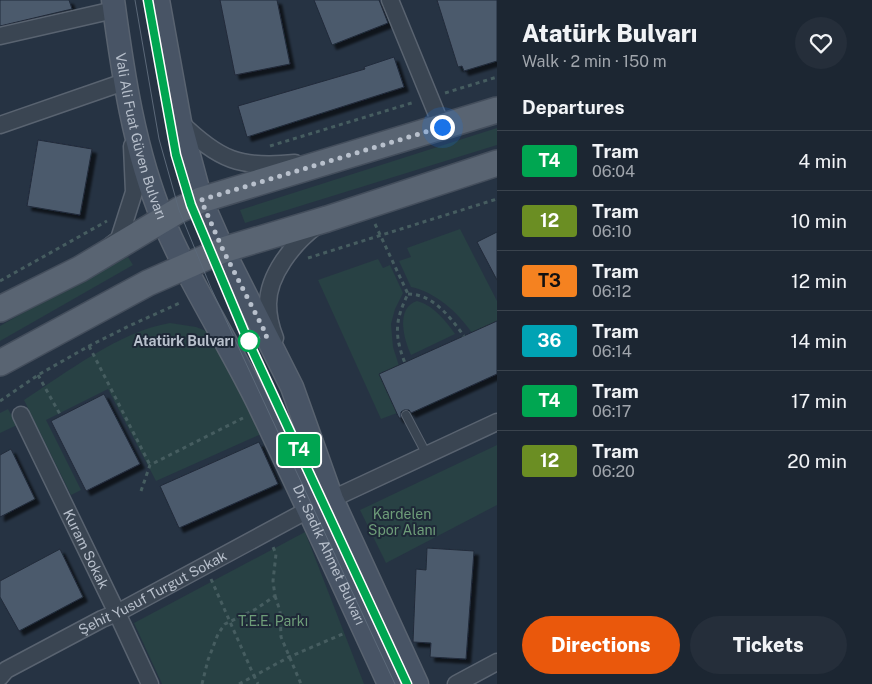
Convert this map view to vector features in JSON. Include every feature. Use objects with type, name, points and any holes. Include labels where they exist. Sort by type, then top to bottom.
[{"type":"main road","points":[[158,0],[180,122],[201,200],[223,250]]},
{"type":"main road","name":"Vali Ali Fuat Güven Bulvarı","points":[[113,5],[124,82],[147,175],[164,220],[185,266]]},
{"type":"main road","points":[[0,309],[80,269],[201,200],[497,110]]},
{"type":"main road","points":[[0,364],[148,283],[223,250],[327,219],[497,163]]},
{"type":"main road","name":"Dr. Sadık Ahmet Bulvarı","points":[[223,250],[292,388],[332,499],[417,684]]},
{"type":"main road","name":"Dr. Sadık Ahmet Bulvarı","points":[[185,266],[261,409],[389,684]]},
{"type":"street","points":[[390,0],[442,127]]},
{"type":"street","points":[[0,36],[113,5]]},
{"type":"street","points":[[0,125],[124,82]]},
{"type":"street","points":[[80,269],[119,239],[134,192],[130,109]]},
{"type":"street","points":[[180,122],[217,154],[240,163],[278,165],[339,159]]},
{"type":"street","points":[[292,388],[270,327],[268,303],[273,283],[290,250],[302,237],[327,219]]},
{"type":"street","name":"Kuram Sokak","points":[[21,415],[150,684]]},
{"type":"street","points":[[332,499],[497,422]]},
{"type":"street","name":"Şehit Yusuf Turgut Sokak","points":[[0,678],[6,670],[102,619],[117,613],[308,510]]},
{"type":"street","points":[[456,684],[497,662]]},
{"type":"lane","points":[[406,416],[427,455]]},
{"type":"path","points":[[264,148],[497,77]]},
{"type":"path","points":[[281,267],[497,200]]},
{"type":"path","points":[[367,206],[408,294]]},
{"type":"path","points":[[0,280],[112,218]]},
{"type":"path","points":[[0,401],[38,376],[90,346],[200,293]]},
{"type":"path","points":[[408,294],[420,295],[434,304],[454,321],[464,336]]},
{"type":"path","points":[[405,363],[399,347],[397,320],[408,294]]},
{"type":"path","points":[[90,346],[150,465]]},
{"type":"path","points":[[38,376],[61,416]]},
{"type":"path","points":[[141,491],[150,465],[261,409]]},
{"type":"path","points":[[265,532],[276,554],[273,580],[275,596],[280,611],[280,637],[301,684]]},
{"type":"path","points":[[205,565],[258,684]]},
{"type":"path","points":[[202,684],[208,660],[224,624],[256,609],[275,596]]},
{"type":"path","points":[[239,684],[289,657],[362,625]]},
{"type":"green space","points":[[497,128],[497,145],[245,223],[240,210]]},
{"type":"green space","points":[[460,229],[497,301],[497,328],[472,333],[445,304],[429,293],[411,287],[399,261],[411,257],[407,248]]},
{"type":"green space","points":[[128,257],[133,265],[0,341],[0,326],[52,296]]},
{"type":"green space","points":[[378,259],[383,268],[390,265],[403,293],[395,309],[391,324],[393,347],[399,366],[397,413],[381,419],[318,280]]},
{"type":"green space","points":[[417,301],[434,310],[455,334],[411,355],[403,325],[406,310]]},
{"type":"green space","points":[[170,323],[196,327],[211,333],[261,434],[156,481],[108,389],[46,420],[81,490],[71,495],[24,400],[94,354],[151,327]]},
{"type":"green space","points":[[8,409],[17,425],[0,433],[0,413]]},
{"type":"green space","name":"Kardelen Spor Alanı","points":[[497,445],[497,505],[386,563],[360,510]]},
{"type":"green space","name":"T.E.E. Parkı","points":[[305,532],[364,684],[162,684],[134,623]]},
{"type":"building","points":[[0,0],[69,0],[72,9],[0,26]]},
{"type":"building","points":[[220,0],[277,0],[290,64],[235,75]]},
{"type":"building","points":[[314,0],[379,0],[388,23],[332,45]]},
{"type":"building","points":[[437,0],[497,0],[497,61],[464,71],[462,66],[458,67]]},
{"type":"building","points":[[394,57],[404,87],[247,137],[238,106],[365,69],[364,67]]},
{"type":"building","points":[[38,140],[92,149],[80,215],[27,206]]},
{"type":"building","points":[[497,232],[497,280],[477,242]]},
{"type":"building","points":[[497,321],[497,374],[411,413],[409,410],[404,410],[401,412],[401,418],[399,418],[379,374]]},
{"type":"building","points":[[104,394],[140,464],[86,491],[51,421]]},
{"type":"building","points":[[259,442],[278,484],[179,528],[160,486]]},
{"type":"building","points":[[11,449],[35,499],[0,517],[0,455]]},
{"type":"building","points":[[427,548],[474,551],[466,659],[430,657],[431,643],[413,642],[416,569],[426,570]]},
{"type":"building","points":[[60,549],[83,597],[19,631],[0,597],[0,581]]},
{"type":"tram line","points":[[135,0],[159,139],[179,210],[211,288],[395,684]]},
{"type":"tram line","points":[[148,0],[176,155],[191,205],[248,341],[407,684]]},
{"type":"tram line","name":"T4","points":[[148,0],[176,155],[191,205],[248,341],[407,684]]},
{"type":"place","name":"Atatürk Bulvarı","points":[[249,341]]},
{"type":"route","points":[[249,341],[267,336],[223,250],[201,200],[442,127]]}]
